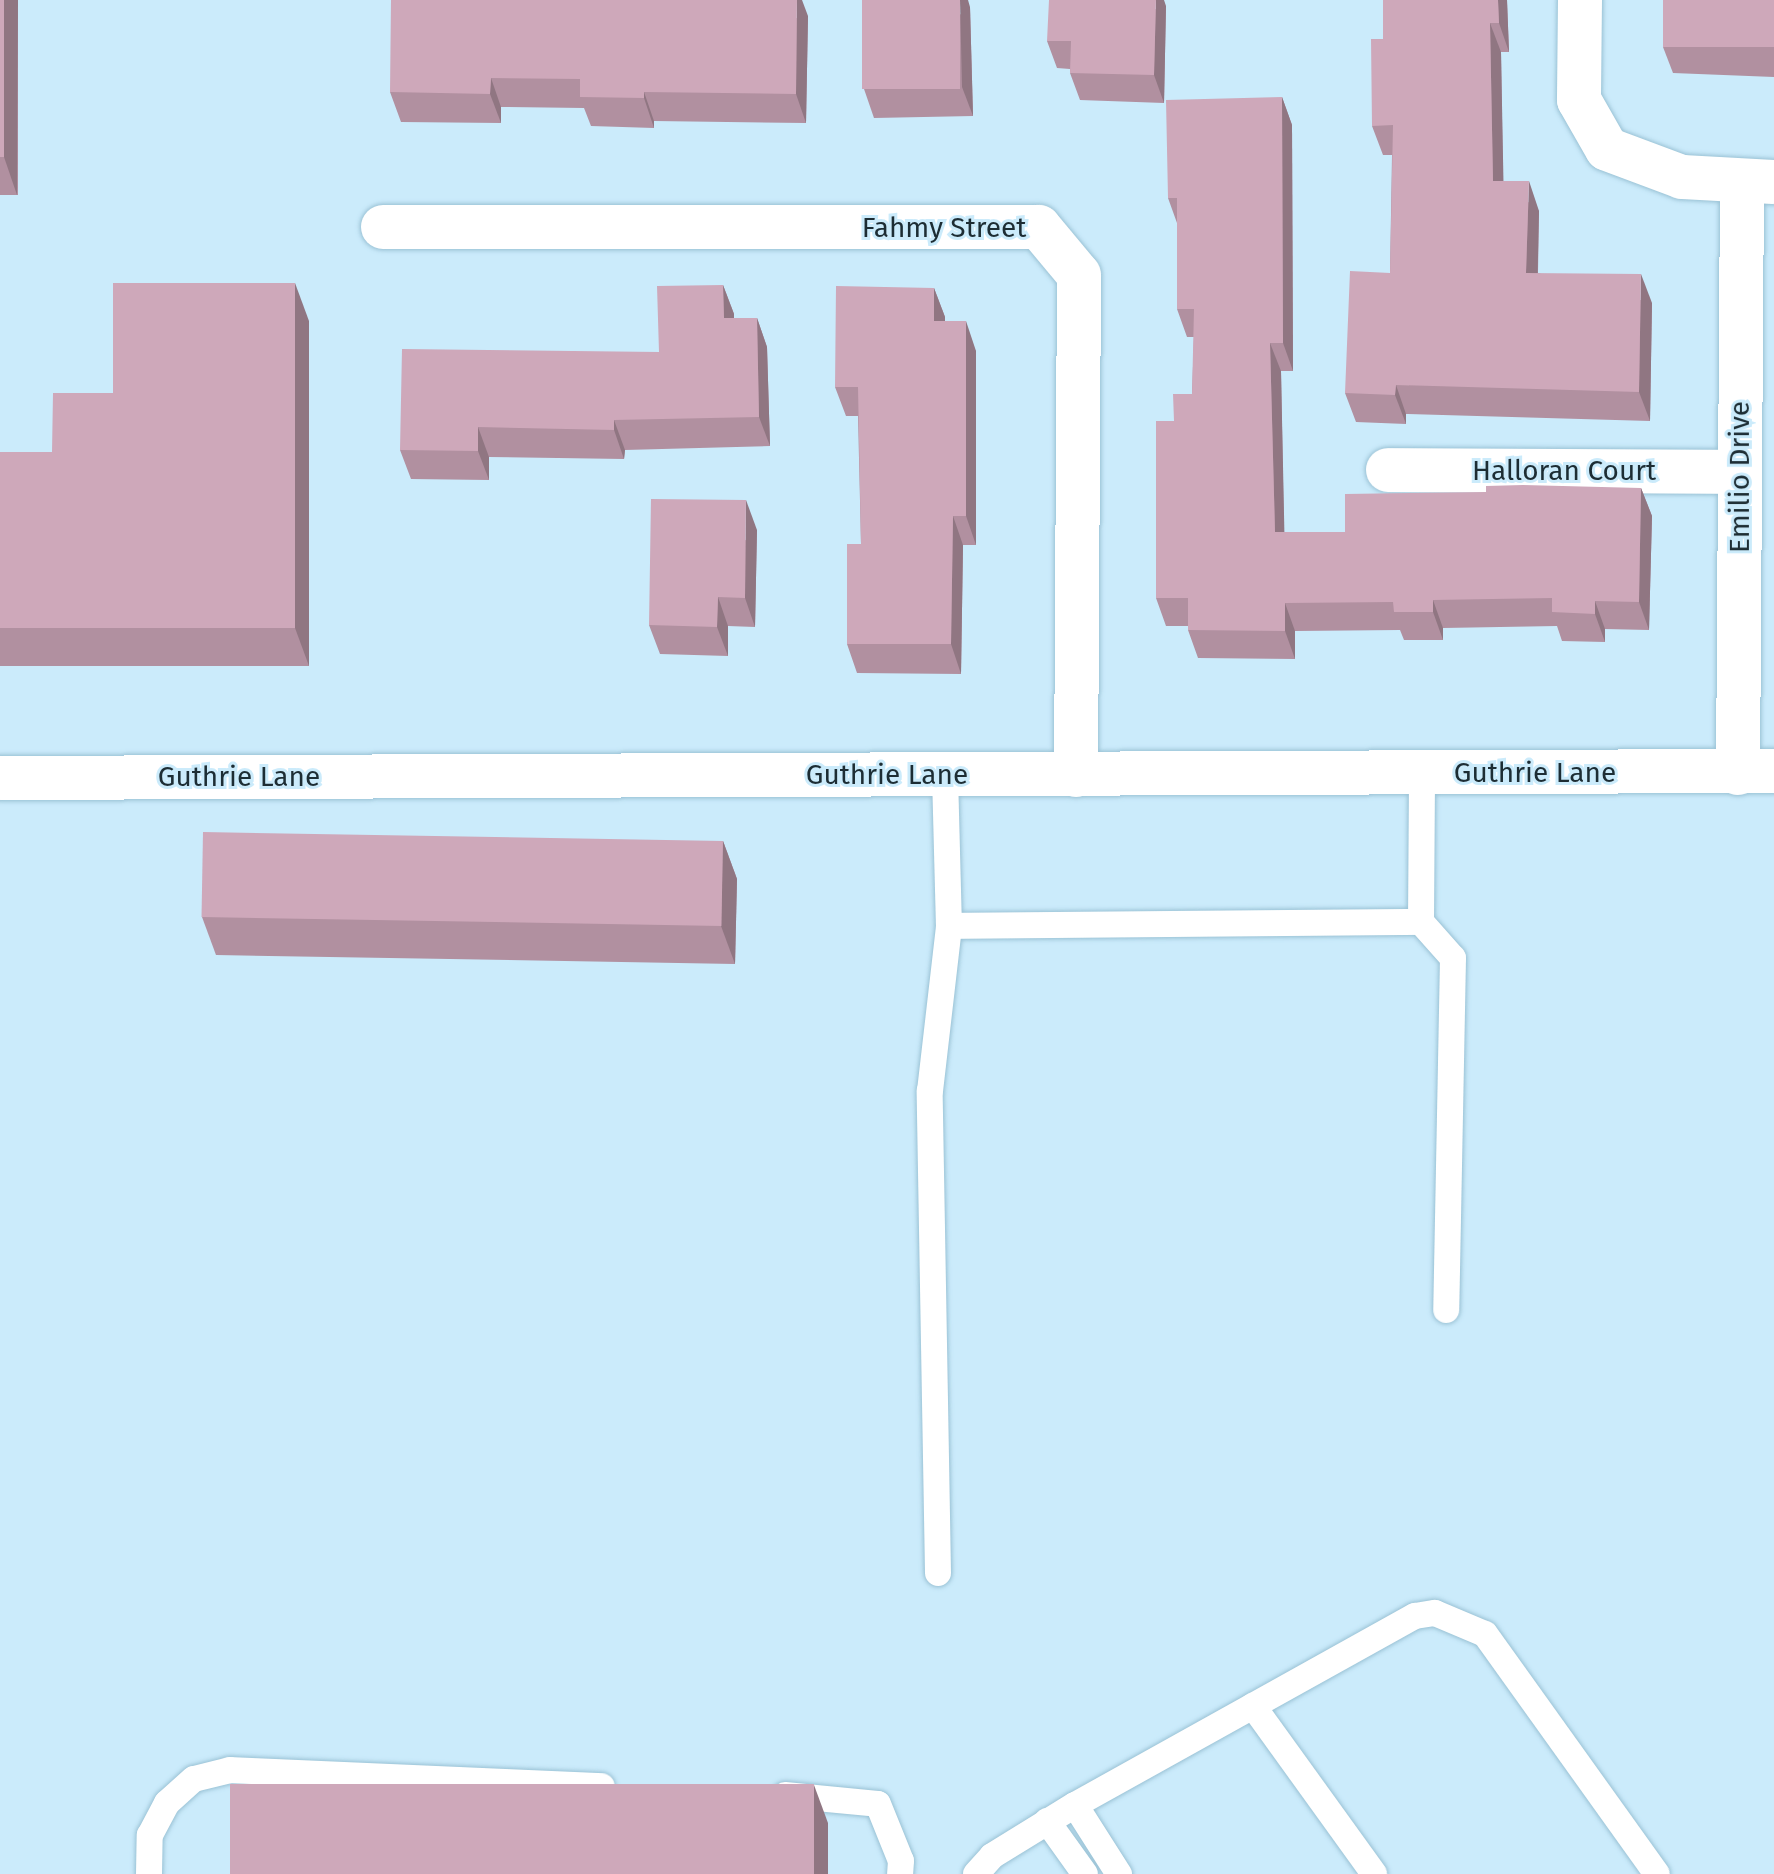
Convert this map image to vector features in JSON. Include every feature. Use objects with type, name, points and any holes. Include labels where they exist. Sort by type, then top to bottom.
[{"type":"street","points":[[1580,0],[1579,100],[1607,149],[1682,177],[1758,182]]},
{"type":"street","name":"Emilio Drive","points":[[1756,772],[1740,472],[1758,182]]},
{"type":"street","name":"Fahmy Street","points":[[383,227],[1039,227],[1079,275],[1076,775]]},
{"type":"street","name":"Halloran Court","points":[[1388,470],[1740,472]]},
{"type":"street","name":"Guthrie Lane","points":[[0,778],[1756,772]]},
{"type":"lane","points":[[1422,773],[1421,922],[1453,958],[1446,1310]]},
{"type":"lane","points":[[938,1573],[930,1091],[949,926],[945,775]]},
{"type":"lane","points":[[949,926],[1421,922]]},
{"type":"lane","points":[[976,1874],[992,1856],[1075,1805],[1415,1616],[1435,1613],[1460,1620],[1485,1634],[1657,1874]]},
{"type":"lane","points":[[1253,1706],[1374,1874]]},
{"type":"lane","points":[[149,1874],[150,1835],[167,1803],[194,1779],[230,1770],[624,1787]]},
{"type":"lane","points":[[766,1794],[878,1804],[901,1861],[900,1874]]},
{"type":"lane","points":[[1075,1805],[1119,1874]]},
{"type":"lane","points":[[1047,1821],[1085,1874]]},
{"type":"building","points":[[0,0],[4,0],[4,157],[0,157]]},
{"type":"building","points":[[391,0],[797,0],[796,94],[644,92],[644,98],[580,97],[580,79],[491,78],[490,94],[390,92]]},
{"type":"building","points":[[862,0],[960,0],[960,89],[862,89]]},
{"type":"building","points":[[1049,0],[1156,0],[1154,75],[1070,73],[1071,41],[1047,41]]},
{"type":"building","points":[[1383,0],[1498,0],[1499,23],[1490,23],[1493,181],[1529,181],[1526,273],[1641,274],[1639,392],[1396,385],[1395,395],[1345,393],[1350,271],[1390,273],[1393,125],[1372,126],[1371,39],[1383,39]]},
{"type":"building","points":[[1663,0],[1774,0],[1774,47],[1663,47]]},
{"type":"building","points":[[1282,97],[1283,343],[1270,343],[1275,532],[1345,532],[1345,494],[1486,492],[1486,486],[1523,485],[1641,488],[1639,602],[1595,601],[1595,614],[1552,612],[1552,598],[1433,600],[1433,612],[1394,612],[1393,602],[1285,603],[1285,631],[1188,630],[1188,598],[1156,598],[1156,421],[1174,421],[1173,394],[1192,394],[1194,309],[1177,309],[1177,198],[1168,198],[1166,100]]},
{"type":"building","points":[[113,283],[295,283],[295,628],[0,628],[0,452],[52,452],[53,393],[113,393]]},
{"type":"building","points":[[723,285],[724,318],[757,318],[759,417],[614,420],[614,430],[478,427],[478,451],[400,450],[402,349],[659,352],[657,286]]},
{"type":"building","points":[[836,286],[934,288],[934,321],[966,321],[966,516],[953,516],[951,644],[847,644],[847,544],[861,544],[858,387],[835,387]]},
{"type":"building","points":[[651,499],[746,500],[745,598],[718,597],[717,627],[649,625]]},
{"type":"building","points":[[203,832],[723,841],[721,926],[202,917]]},
{"type":"building","points":[[230,1784],[814,1784],[814,1874],[230,1874]]}]
